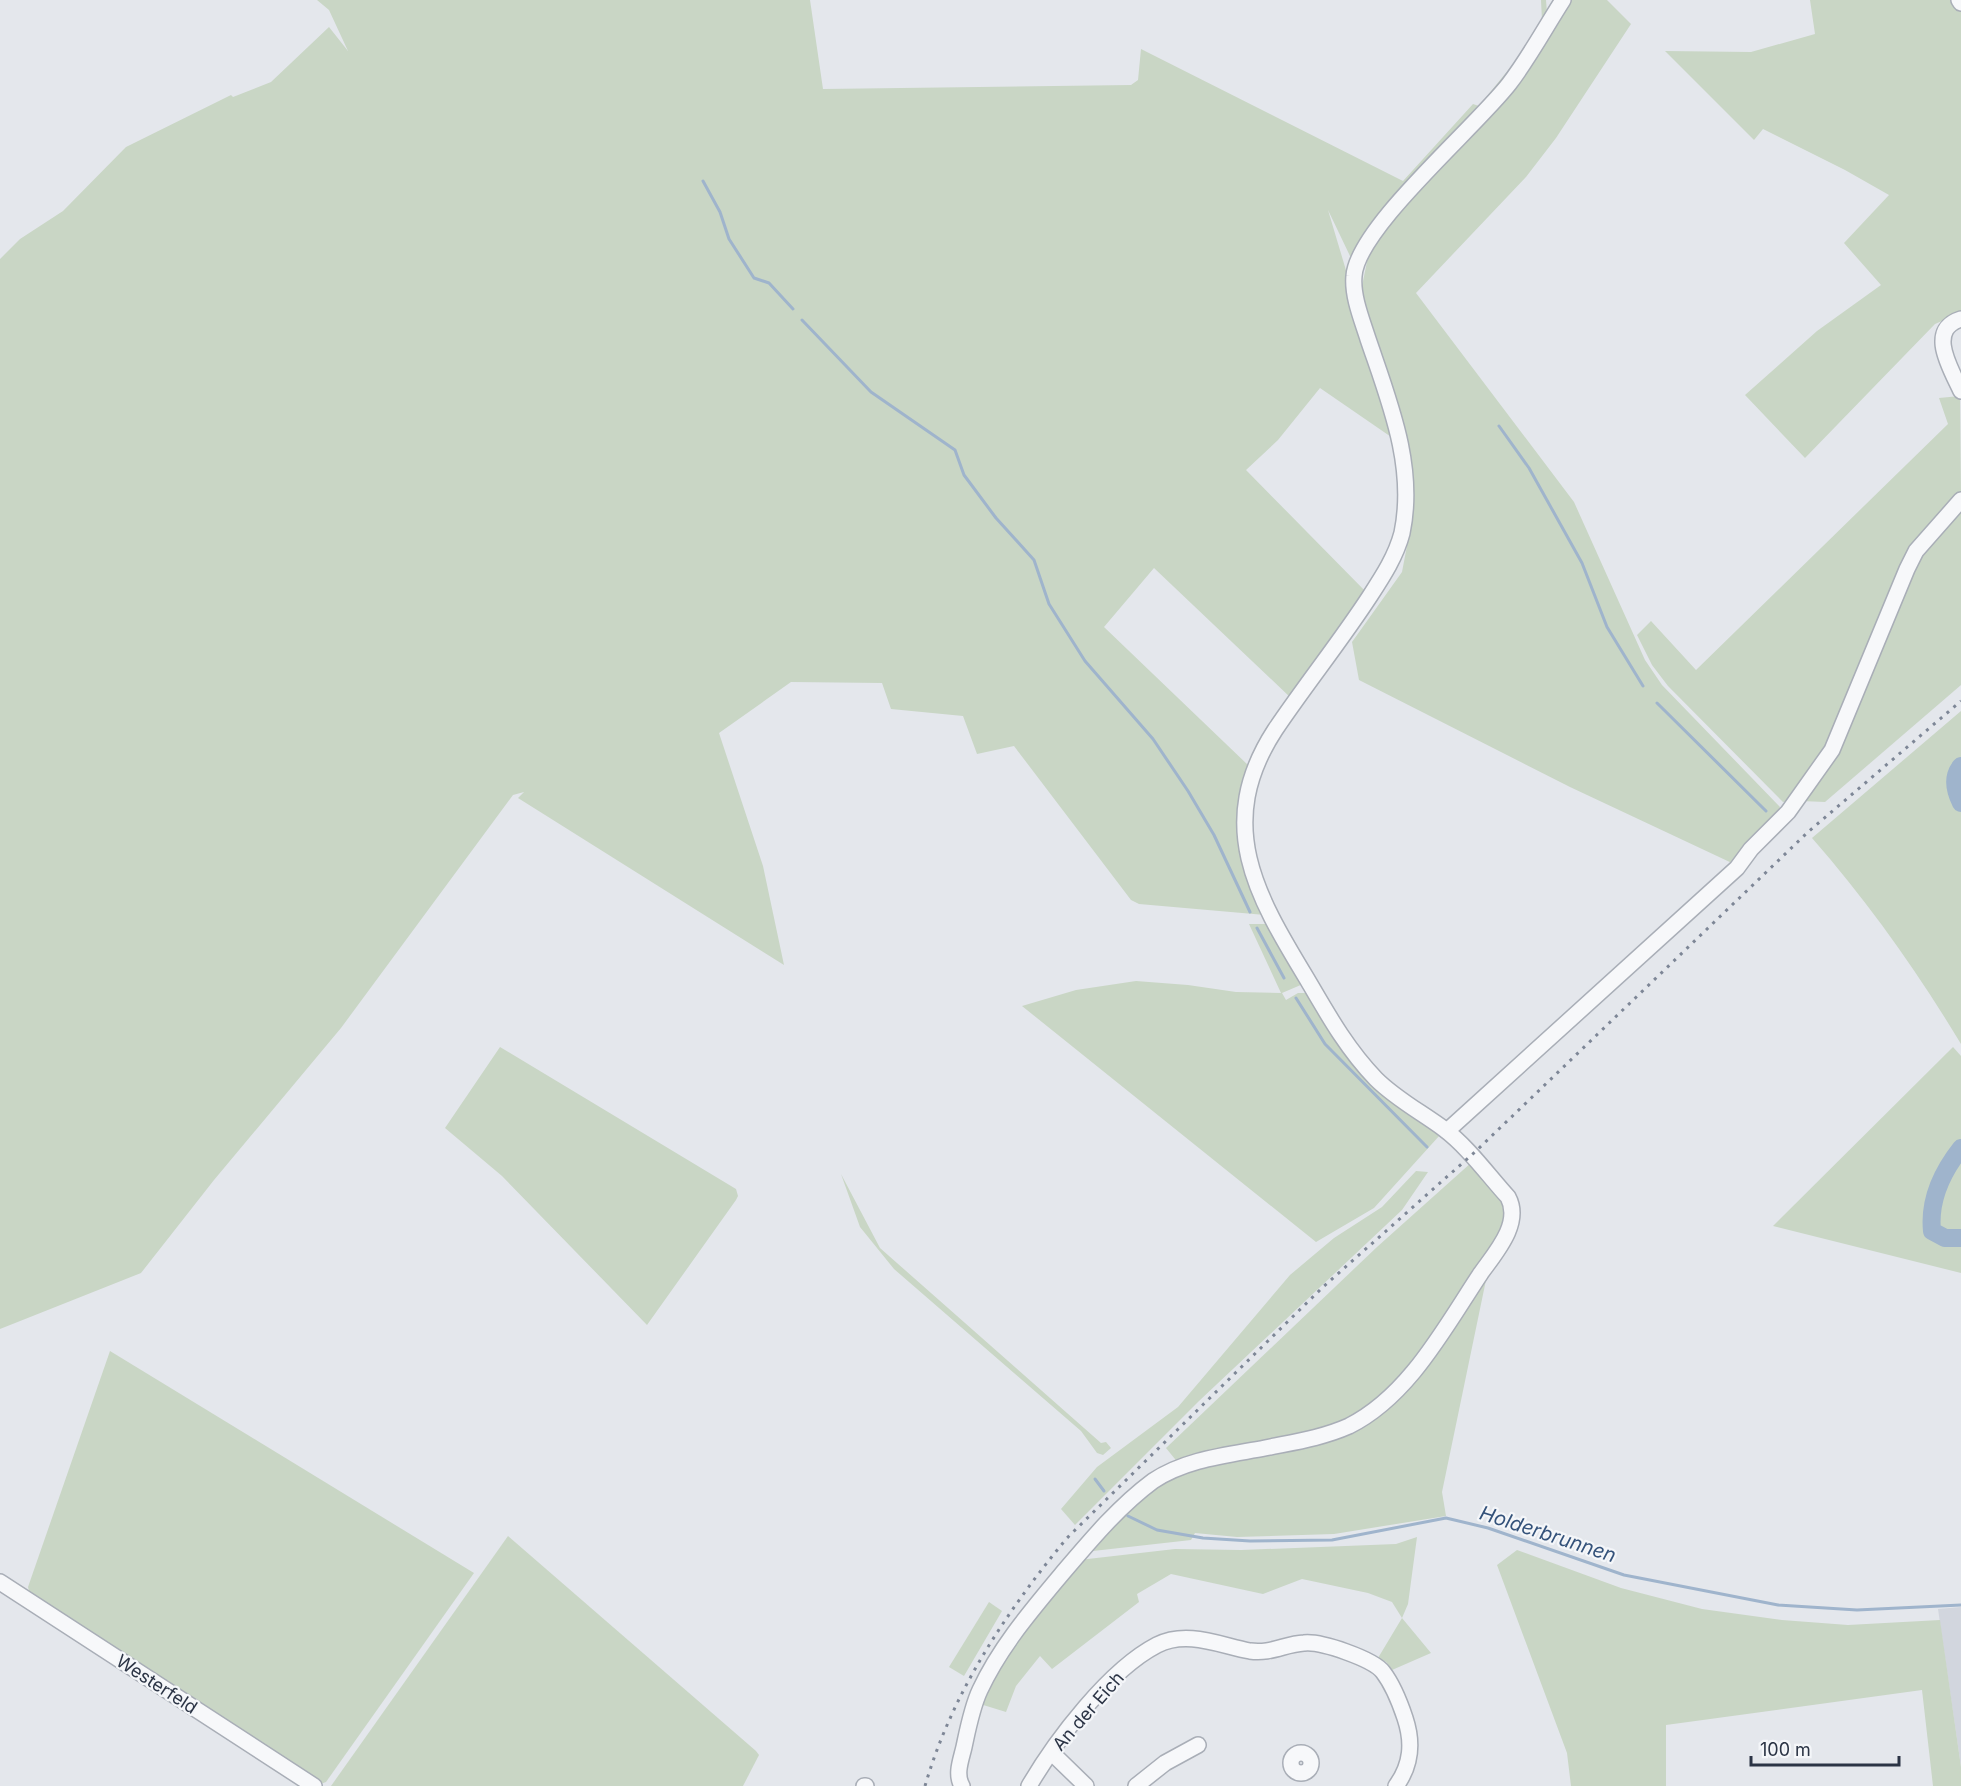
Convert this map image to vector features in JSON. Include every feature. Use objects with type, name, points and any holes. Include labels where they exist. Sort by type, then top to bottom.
[{"type":"street","points":[[1549,0],[1551,19]]},
{"type":"street","points":[[957,1784],[979,1693],[990,1671],[1022,1622],[1074,1560],[1131,1500],[1153,1481],[1179,1467],[1313,1438],[1349,1425],[1395,1393],[1460,1306],[1499,1248],[1513,1215],[1514,1208],[1508,1197],[1447,1131],[1410,1108],[1379,1082],[1349,1050],[1271,919],[1245,850],[1245,804],[1257,761],[1275,730],[1350,627],[1386,571],[1401,536],[1406,498],[1404,463],[1397,427],[1359,310],[1354,275],[1380,223],[1509,84],[1563,0]]},
{"type":"street","points":[[1961,319],[1953,322],[1946,329],[1942,349],[1961,391]]},
{"type":"street","points":[[1447,1131],[1737,868],[1751,849],[1788,812],[1832,750],[1916,551],[1961,500]]},
{"type":"street","name":"Westerfeld","points":[[0,1582],[314,1786]]},
{"type":"street","name":"An der Eich","points":[[1029,1786],[1052,1753],[1116,1674],[1157,1645],[1172,1640],[1194,1638],[1252,1651],[1272,1651],[1303,1643],[1320,1644],[1371,1662],[1383,1671],[1410,1733],[1412,1751],[1395,1786]]},
{"type":"street","points":[[1136,1786],[1165,1763],[1198,1745]]},
{"type":"street","points":[[1052,1753],[1086,1786]]},
{"type":"shaded area","points":[[1961,1607],[1961,1767],[1938,1609]]},
{"type":"green space","points":[[317,0],[810,0],[823,89],[1131,85],[1138,80],[1141,49],[1403,181],[1473,104],[1479,106],[1522,53],[1542,21],[1541,0],[1546,0],[1547,13],[1511,76],[1356,258],[1350,256],[1328,210],[1397,441],[1320,388],[1278,440],[1246,470],[1368,594],[1292,699],[1154,568],[1104,627],[1249,766],[1240,805],[1265,915],[1139,904],[1131,900],[1014,746],[977,754],[963,716],[891,709],[882,683],[791,682],[719,733],[763,866],[784,965],[518,798],[524,792],[513,795],[341,1028],[214,1180],[141,1273],[0,1329],[0,259],[20,239],[63,211],[126,147],[231,95],[233,97],[271,82],[329,27],[348,51],[329,10]]},
{"type":"green space","points":[[1567,0],[1607,0],[1631,24],[1556,138],[1526,177],[1416,293],[1574,502],[1645,660],[1662,685],[1780,807],[1775,818],[1734,864],[1570,787],[1359,680],[1352,642],[1402,572],[1414,509],[1408,448],[1365,312],[1362,286],[1369,252],[1386,222],[1426,182]]},
{"type":"green space","points":[[1810,0],[1954,0],[1961,8],[1961,316],[1935,324],[1805,458],[1745,395],[1817,331],[1881,285],[1844,243],[1889,195],[1763,129],[1754,140],[1665,51],[1751,52],[1815,34]]},
{"type":"green space","points":[[1960,396],[1961,494],[1931,527],[1836,737],[1790,801],[1783,802],[1668,686],[1652,665],[1637,635],[1651,621],[1696,670],[1948,424],[1939,398]]},
{"type":"green space","points":[[1961,506],[1961,685],[1825,802],[1801,801],[1910,570]]},
{"type":"green space","points":[[1961,711],[1961,1044],[1891,938],[1812,838]]},
{"type":"green space","points":[[1249,924],[1270,924],[1303,984],[1282,993],[1286,1000],[1298,993],[1306,993],[1348,1054],[1440,1135],[1374,1208],[1316,1242],[1022,1006],[1076,990],[1136,981],[1236,992],[1281,993]]},
{"type":"green space","points":[[500,1047],[736,1189],[738,1196],[736,1200],[647,1325],[502,1176],[445,1128]]},
{"type":"green space","points":[[1953,1047],[1961,1056],[1961,1273],[1773,1226]]},
{"type":"green space","points":[[1472,1162],[1498,1190],[1510,1223],[1489,1257],[1386,1395],[1364,1412],[1333,1426],[1179,1464],[1166,1448],[1377,1247]]},
{"type":"green space","points":[[1416,1171],[1428,1172],[1402,1210],[1199,1401],[1075,1525],[1061,1509],[1097,1467],[1178,1407],[1290,1275],[1334,1238],[1382,1207]]},
{"type":"green space","points":[[841,1174],[880,1248],[1101,1443],[1106,1442],[1111,1448],[1103,1455],[1097,1453],[1081,1431],[894,1269],[860,1227]]},
{"type":"green space","points":[[1486,1280],[1442,1492],[1446,1516],[1334,1534],[1237,1537],[1195,1533],[1191,1540],[1093,1551],[1126,1512],[1151,1490],[1182,1469],[1374,1415]]},
{"type":"green space","points":[[110,1351],[474,1573],[326,1782],[318,1785],[31,1599],[28,1587]]},
{"type":"green space","points":[[508,1536],[756,1751],[759,1755],[743,1786],[331,1786]]},
{"type":"green space","points":[[1417,1537],[1408,1604],[1402,1618],[1392,1602],[1368,1593],[1302,1579],[1263,1594],[1171,1574],[1137,1594],[1139,1602],[1052,1669],[1040,1656],[1016,1686],[1006,1712],[980,1704],[1004,1656],[1079,1560],[1175,1549],[1241,1550],[1396,1544]]},
{"type":"green space","points":[[1517,1550],[1621,1588],[1702,1609],[1782,1620],[1848,1625],[1940,1620],[1961,1767],[1961,1786],[1933,1786],[1922,1690],[1666,1725],[1666,1786],[1571,1786],[1567,1753],[1497,1565]]},
{"type":"green space","points":[[989,1602],[1002,1611],[964,1676],[949,1667]]},
{"type":"green space","points":[[1402,1618],[1431,1653],[1392,1670],[1386,1662],[1378,1658]]},
{"type":"waterway","points":[[703,181],[720,212],[729,239],[754,278],[769,283],[793,309]]},
{"type":"waterway","points":[[802,320],[871,392],[955,450],[964,475],[996,518],[1034,560],[1049,604],[1085,661],[1153,739],[1188,791],[1214,835],[1250,912]]},
{"type":"waterway","points":[[1499,426],[1529,468],[1582,563],[1607,627],[1643,686]]},
{"type":"waterway","points":[[1657,703],[1766,811]]},
{"type":"waterway","points":[[1961,766],[1956,775],[1955,784],[1961,803]]},
{"type":"waterway","points":[[1257,928],[1284,978]]},
{"type":"waterway","points":[[1296,998],[1325,1044],[1427,1147]]},
{"type":"waterway","points":[[1961,1148],[1938,1187],[1932,1220],[1932,1231],[1945,1238],[1961,1238]]},
{"type":"waterway","name":"Holderbrunnen","points":[[1095,1479],[1104,1491]]},
{"type":"waterway","name":"Holderbrunnen","points":[[1128,1516],[1157,1530],[1203,1538],[1250,1541],[1332,1540],[1446,1518],[1488,1528],[1624,1575],[1778,1605],[1857,1610],[1961,1605]]},
{"type":"railway","points":[[925,1786],[950,1718],[983,1655],[1002,1624],[1067,1538],[1323,1287],[1476,1151],[1808,832],[1961,701]]}]
